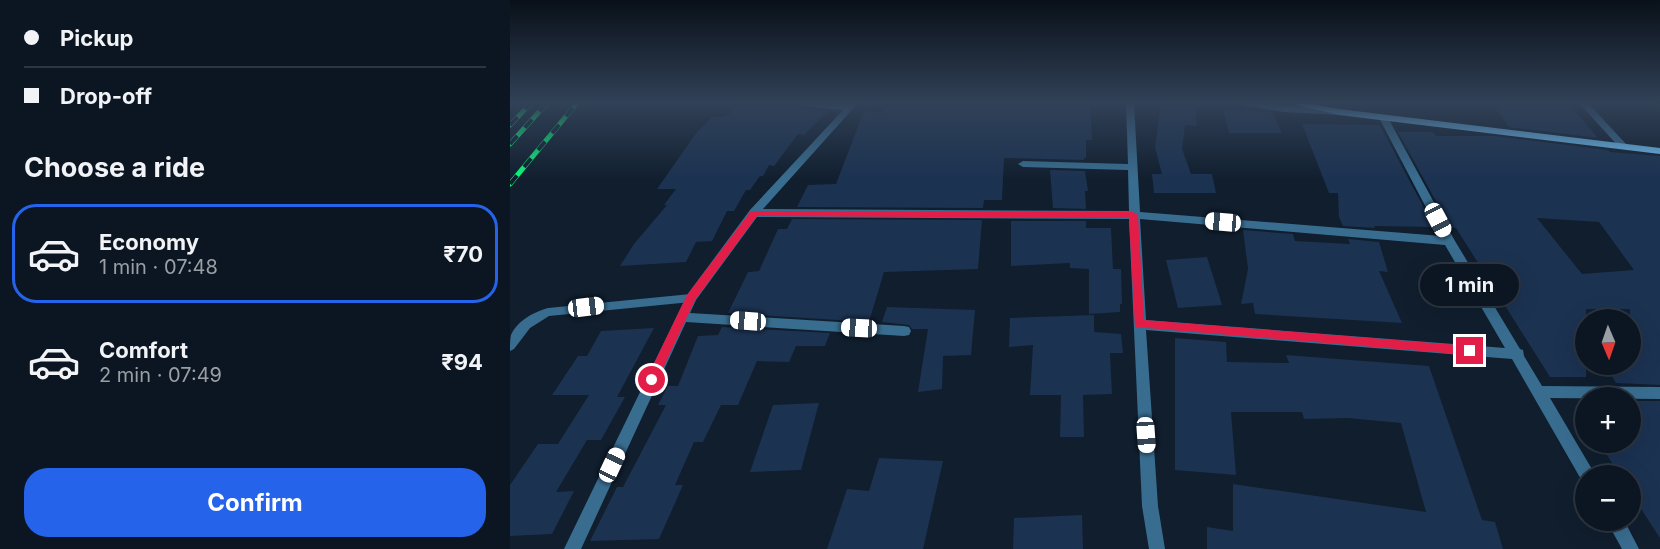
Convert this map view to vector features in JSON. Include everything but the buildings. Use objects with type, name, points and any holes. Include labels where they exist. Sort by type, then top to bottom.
[{"type":"main road","points":[[1475,129],[1660,151]]},
{"type":"street","points":[[572,549],[691,298],[754,213],[831,129]]},
{"type":"street","points":[[1131,129],[1133,215],[1150,506],[1157,549]]},
{"type":"street","points":[[1390,129],[1449,241],[1518,354],[1582,465]]},
{"type":"street","points":[[1607,129],[1623,146]]},
{"type":"street","points":[[1023,164],[1132,167]]},
{"type":"street","points":[[754,213],[1133,215],[1449,241]]},
{"type":"street","points":[[682,317],[904,331]]},
{"type":"street","points":[[1139,324],[1518,354]]},
{"type":"street","points":[[1539,392],[1660,393]]},
{"type":"street","points":[[1620,531],[1631,549]]},
{"type":"lane","points":[[510,346],[523,326],[534,317],[548,312],[691,298]]},
{"type":"railway","points":[[510,144],[524,129]]},
{"type":"railway","points":[[510,184],[556,129]]},
{"type":"route","points":[[652,380],[691,298],[754,213],[1133,215],[1139,324],[1470,351]]}]
